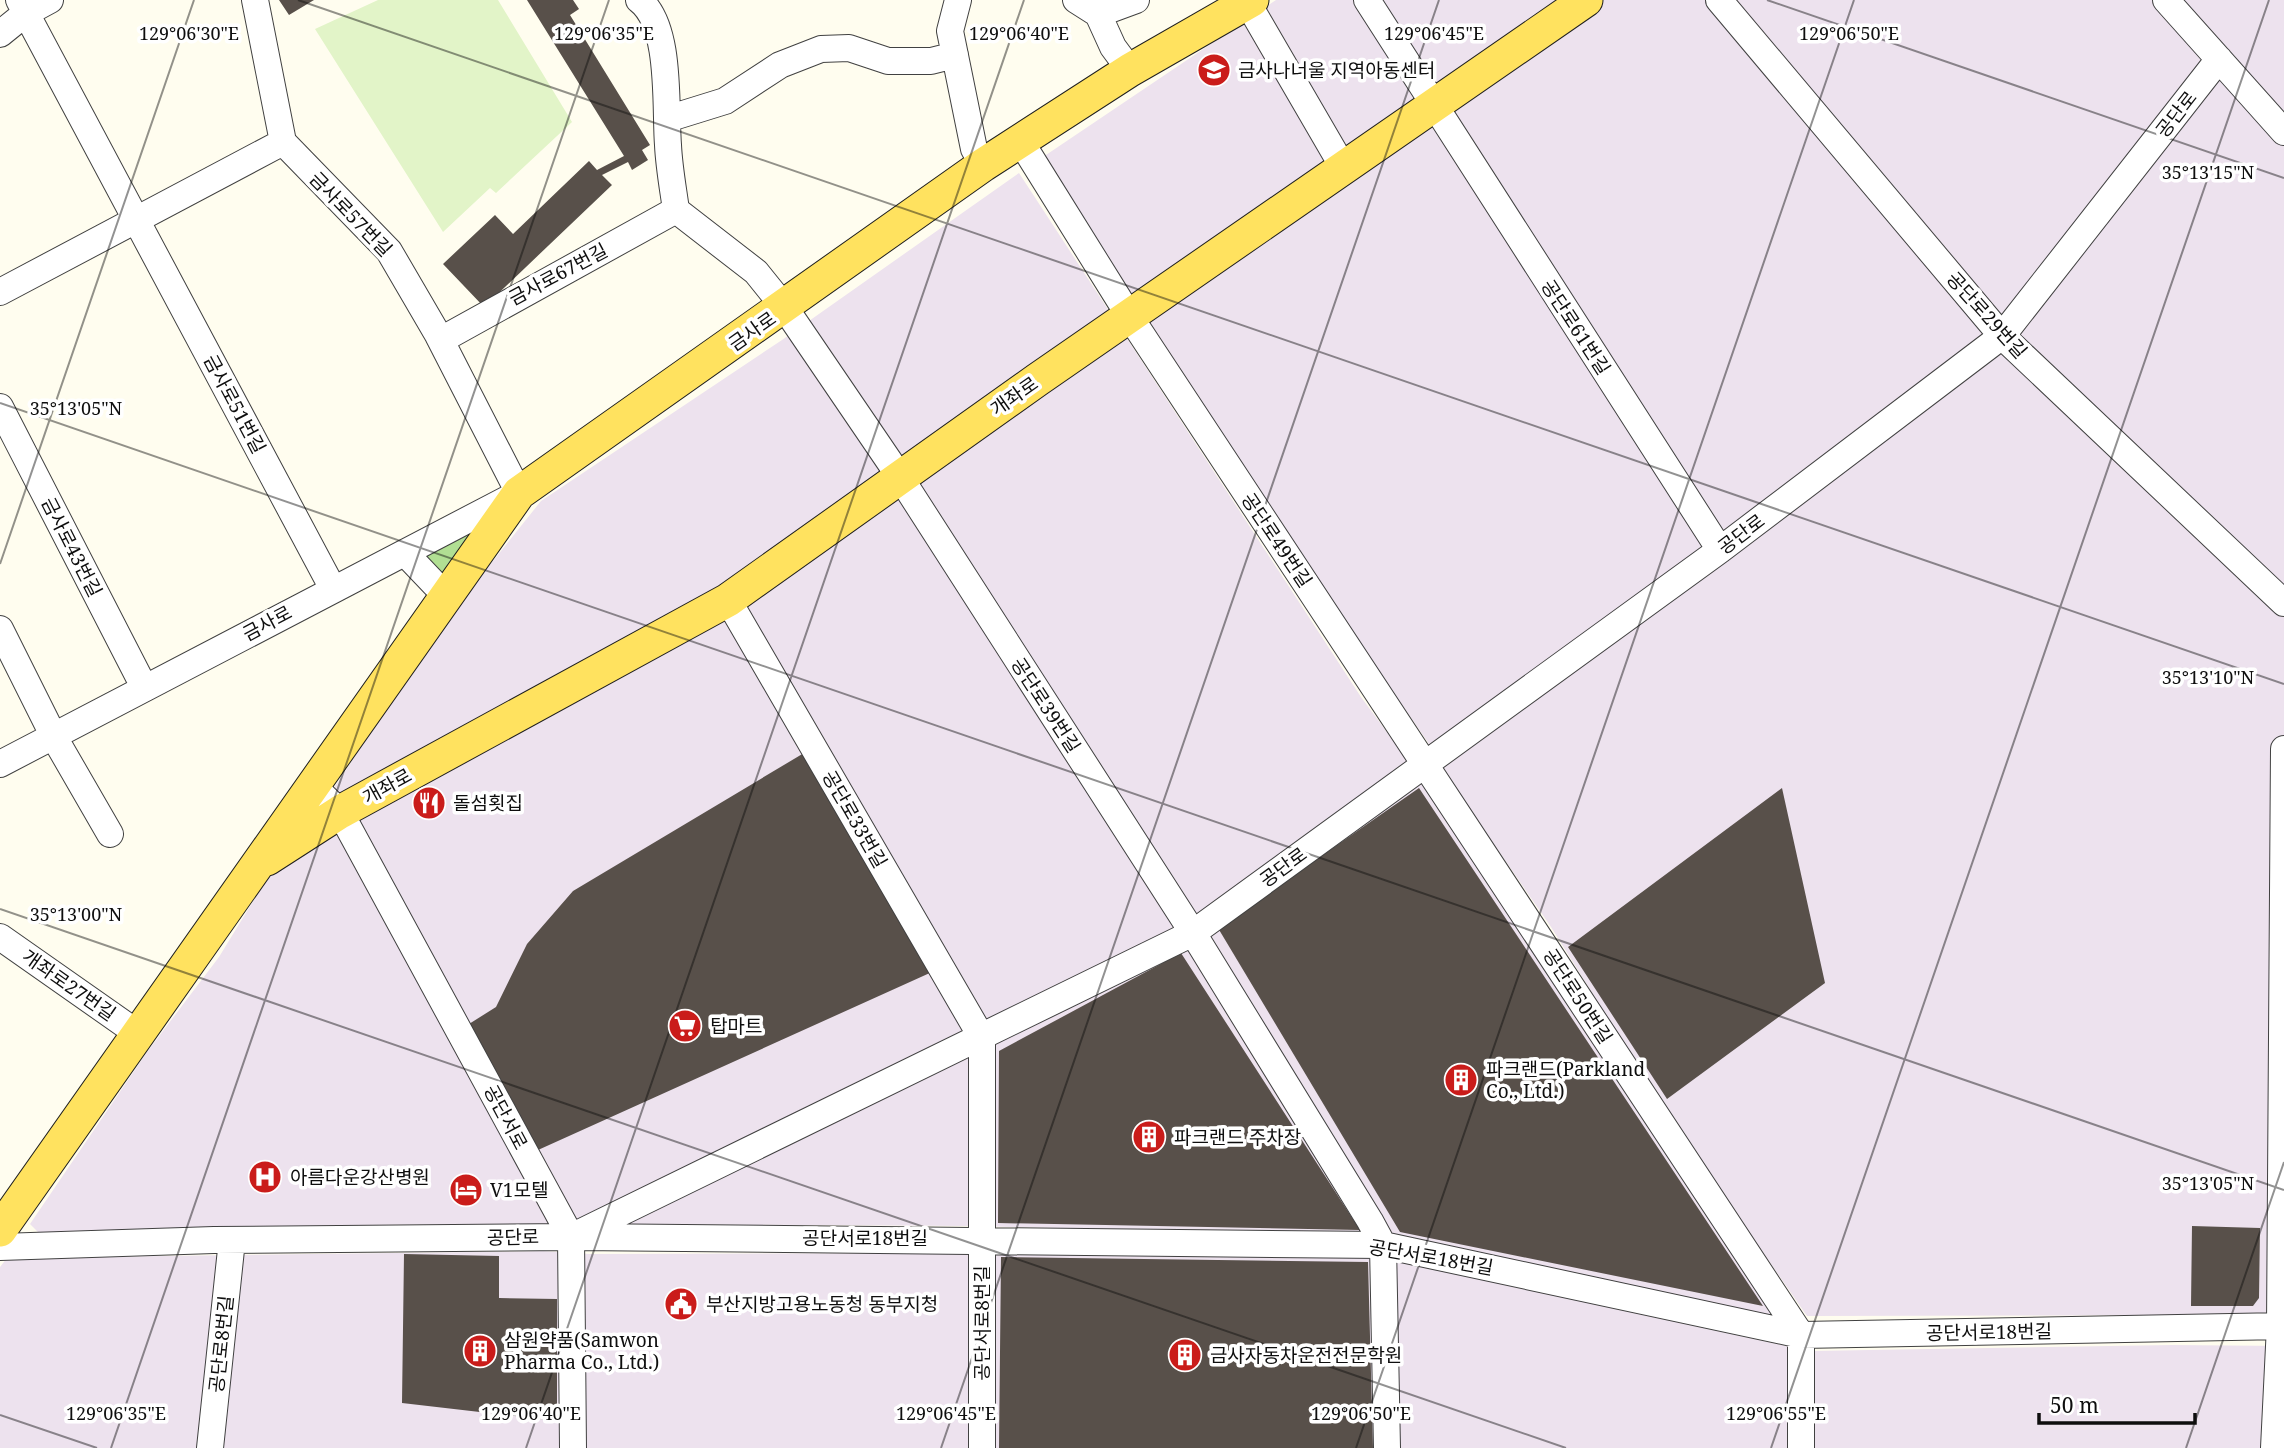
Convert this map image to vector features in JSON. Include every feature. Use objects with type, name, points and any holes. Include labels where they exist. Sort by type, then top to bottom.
[{"type":"main road","name":"개좌로","points":[[0,1230],[253,868],[340,812],[728,600],[1432,104],[1586,0]]},
{"type":"main road","name":"금사로","points":[[253,868],[519,493],[785,308],[983,165],[1130,70],[1248,1]]},
{"type":"street","points":[[0,34],[23,7],[50,0]]},
{"type":"street","points":[[0,292],[283,142],[255,0]]},
{"type":"street","points":[[639,0],[645,5],[659,36],[667,76],[667,119],[676,210],[756,272],[785,308],[900,477]]},
{"type":"street","points":[[958,0],[950,31],[974,149],[983,165]]},
{"type":"street","points":[[1076,0],[1098,13],[1113,47],[1130,70]]},
{"type":"street","points":[[1098,13],[1132,0]]},
{"type":"street","points":[[1367,0],[1432,104]]},
{"type":"street","name":"공단로29번길","points":[[1719,0],[2002,336],[2284,603]]},
{"type":"street","points":[[2166,0],[2284,132]]},
{"type":"street","points":[[1248,1],[1343,167]]},
{"type":"street","name":"금사로51번길","points":[[23,7],[333,589]]},
{"type":"street","points":[[667,119],[725,101],[780,65],[821,48],[849,48],[888,61],[931,61],[955,54]]},
{"type":"street","name":"공단로","points":[[0,1247],[232,1240],[571,1237],[1192,933],[1720,550],[2002,336],[2219,59]]},
{"type":"street","name":"공단로61번길","points":[[1432,104],[1720,550]]},
{"type":"street","name":"금사로57번길","points":[[283,142],[389,251],[441,340],[519,493]]},
{"type":"street","points":[[1021,142],[1130,317]]},
{"type":"street","name":"금사로67번길","points":[[441,340],[676,210]]},
{"type":"street","name":"공단로49번길","points":[[1130,317],[1425,763]]},
{"type":"street","name":"금사로43번길","points":[[0,407],[144,687]]},
{"type":"street","name":"공단로39번길","points":[[900,477],[1192,933]]},
{"type":"street","name":"금사로","points":[[0,764],[519,493]]},
{"type":"street","points":[[405,552],[446,596]]},
{"type":"street","name":"공단로33번길","points":[[728,600],[982,1038]]},
{"type":"street","points":[[0,629],[54,737],[110,834]]},
{"type":"street","points":[[2274,1448],[2282,1326],[2284,749]]},
{"type":"street","name":"공단로50번길","points":[[1425,763],[1801,1335]]},
{"type":"street","name":"공단서로","points":[[312,784],[340,812],[571,1237],[573,1448]]},
{"type":"street","points":[[1192,933],[1383,1245],[1387,1448]]},
{"type":"street","name":"개좌로27번길","points":[[0,937],[137,1033]]},
{"type":"street","points":[[982,1038],[982,1239]]},
{"type":"street","name":"공단서로18번길","points":[[571,1237],[1383,1245],[1801,1335],[2282,1326]]},
{"type":"street","name":"공단서로8번길","points":[[982,1239],[982,1448]]},
{"type":"street","name":"공단로8번길","points":[[210,1448],[232,1240]]},
{"type":"street","points":[[1801,1335],[1801,1448]]},
{"type":"shaded area","points":[[1276,0],[2284,0],[2284,1315],[1807,1316],[1675,1126],[1551,927],[1446,775],[1427,741],[1270,515],[1040,159]]},
{"type":"shaded area","points":[[1019,173],[1361,697],[1452,820],[1776,1316],[1343,1235],[971,1226],[601,1224],[356,1225],[40,1234],[30,1224],[147,1052],[219,957],[274,867],[338,782],[437,631],[541,501],[782,340]]},
{"type":"shaded area","points":[[543,1251],[590,1254],[1353,1252],[1810,1351],[2172,1345],[2284,1346],[2284,1448],[0,1448],[0,1267],[7,1258]]},
{"type":"green space","points":[[378,0],[498,0],[572,122],[496,193],[490,188],[443,232],[315,29]]},
{"type":"green space","points":[[486,518],[444,577],[422,555]]},
{"type":"building","points":[[279,0],[314,0],[289,15]]},
{"type":"building","points":[[527,0],[573,0],[579,9],[570,15],[650,145],[642,150],[648,160],[632,170],[628,162],[602,175],[612,185],[484,307],[443,264],[495,215],[513,234],[589,161],[597,170],[624,156]]},
{"type":"building","name":"탑마트","points":[[809,750],[932,972],[538,1150],[469,1024],[496,1007],[527,944],[573,891]]},
{"type":"building","name":"파크랜드(Parkland Co., Ltd.)","points":[[1419,788],[1763,1306],[1400,1232],[1218,928]]},
{"type":"building","name":"파크랜드(Parkland Co., Ltd.)","points":[[1782,788],[1825,983],[1667,1099],[1568,947]]},
{"type":"building","name":"파크랜드 주차장","points":[[1181,953],[1360,1230],[998,1223],[999,1051]]},
{"type":"building","points":[[2192,1226],[2260,1228],[2259,1298],[2253,1306],[2191,1306]]},
{"type":"building","name":"삼원약품(Samwon Pharma Co., Ltd.)","points":[[404,1254],[499,1256],[499,1298],[557,1299],[557,1421],[402,1403]]},
{"type":"building","name":"금사자동차운전전문학원","points":[[1001,1257],[1368,1262],[1373,1448],[999,1448]]},
{"type":"place","name":"금사나너울 지역아동센터","points":[[1214,70]]},
{"type":"place","name":"돌섬횟집","points":[[429,803]]},
{"type":"place","name":"탑마트","points":[[685,1026]]},
{"type":"place","name":"파크랜드(Parkland Co., Ltd.)","points":[[1461,1080]]},
{"type":"place","name":"파크랜드 주차장","points":[[1149,1137]]},
{"type":"place","name":"아름다운강산병원","points":[[265,1177]]},
{"type":"place","name":"V1모텔","points":[[466,1190]]},
{"type":"place","name":"부산지방고용노동청 동부지청","points":[[681,1304]]},
{"type":"place","name":"삼원약품(Samwon Pharma Co., Ltd.)","points":[[480,1351]]},
{"type":"place","name":"금사자동차운전전문학원","points":[[1185,1355]]}]
